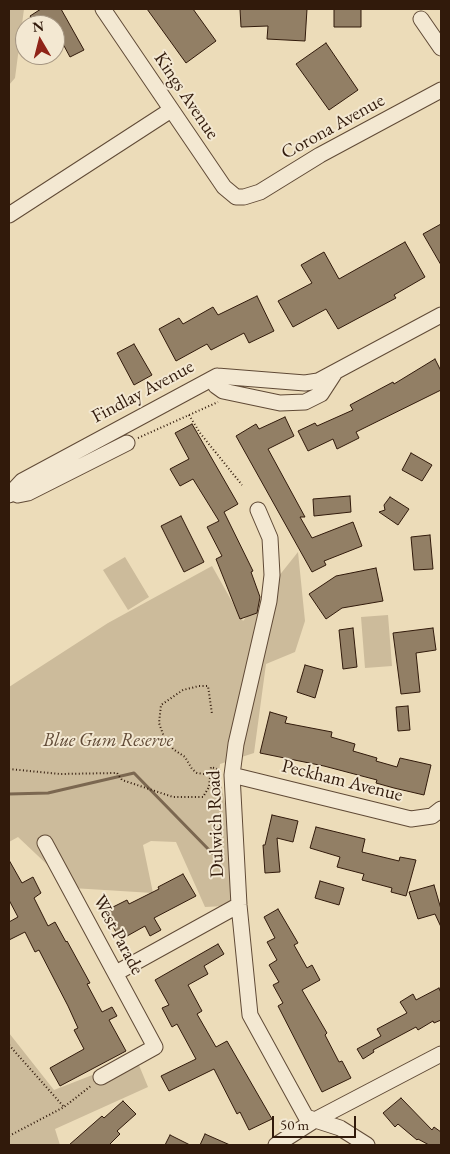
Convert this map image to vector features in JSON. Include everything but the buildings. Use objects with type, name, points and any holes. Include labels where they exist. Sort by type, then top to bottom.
[{"type":"street","name":"Kings Avenue","points":[[103,9],[229,192],[244,198]]},
{"type":"street","points":[[421,18],[441,48]]},
{"type":"street","name":"Corona Avenue","points":[[244,198],[260,192],[320,155],[441,90]]},
{"type":"street","points":[[9,215],[171,110]]},
{"type":"street","name":"Findlay Avenue","points":[[11,494],[22,481],[217,376],[305,383],[318,381],[441,315]]},
{"type":"street","points":[[217,376],[216,386],[236,395],[280,403],[305,402],[321,394],[334,374]]},
{"type":"street","name":"Findlay Avenue","points":[[11,494],[28,493],[127,443]]},
{"type":"street","name":"Dulwich Road","points":[[258,510],[270,538],[271,584],[269,602],[236,744],[232,775],[239,905],[250,1015],[306,1117],[315,1120]]},
{"type":"street","name":"Peckham Avenue","points":[[232,775],[411,819],[432,816],[441,809]]},
{"type":"street","name":"West Parade","points":[[45,842],[155,1047],[101,1077]]},
{"type":"street","points":[[116,973],[239,905]]},
{"type":"street","points":[[276,1145],[315,1120],[441,1054]]},
{"type":"street","points":[[315,1120],[340,1128],[366,1145]]},
{"type":"path","points":[[127,443],[219,402],[233,402],[236,395]]},
{"type":"path","points":[[189,414],[200,433],[242,485]]},
{"type":"path","points":[[211,775],[197,773],[192,769],[186,757],[174,749],[164,737],[159,723],[161,705],[183,690],[199,686],[208,686],[212,714]]},
{"type":"path","points":[[9,769],[60,774],[117,773],[122,780],[173,797],[203,797],[210,787],[212,767]]},
{"type":"path","points":[[9,1045],[64,1107]]},
{"type":"path","points":[[9,1136],[64,1107],[101,1077]]},
{"type":"green space","points":[[9,9],[24,9],[23,15],[15,15],[15,65],[17,65],[15,78],[9,85]]},
{"type":"green space","name":"Blue Gum Reserve","points":[[298,552],[305,621],[295,652],[266,664],[254,753],[220,764],[219,772],[244,905],[205,907],[176,842],[151,841],[143,845],[153,893],[72,888],[18,837],[9,842],[9,687],[108,623],[212,566],[243,621]]},
{"type":"green space","points":[[125,557],[149,597],[128,610],[103,570]]},
{"type":"green space","points":[[388,615],[392,666],[365,668],[361,617]]},
{"type":"green space","points":[[9,1033],[54,1090],[136,1058],[148,1087],[55,1129],[60,1145],[9,1145]]},
{"type":"waterway","points":[[9,794],[48,793],[134,773],[213,854]]}]
